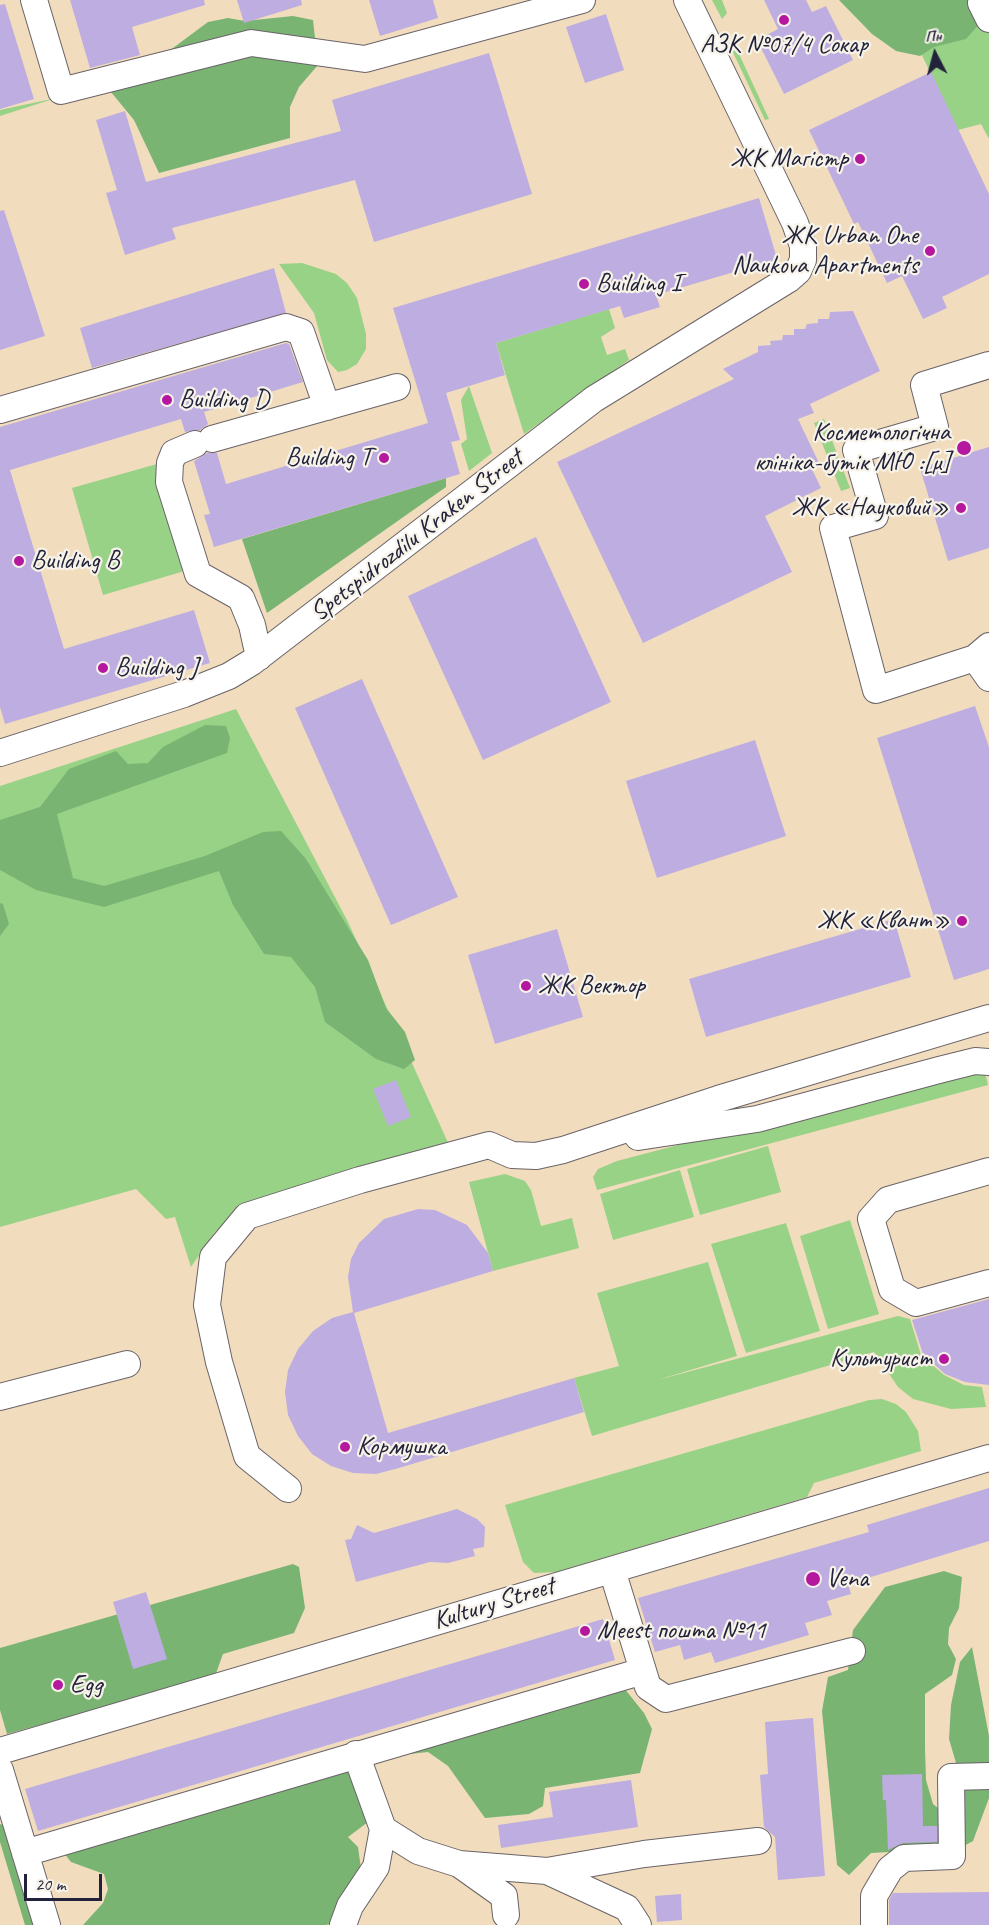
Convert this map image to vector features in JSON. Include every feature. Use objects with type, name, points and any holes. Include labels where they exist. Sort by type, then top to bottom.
[{"type":"street","points":[[34,0],[61,91],[250,43],[365,59],[582,0]]},
{"type":"street","name":"Spetspidrozdilu Kraken Street","points":[[0,753],[184,694],[229,676],[259,657],[594,399],[789,279],[798,271],[803,260],[802,246],[795,223],[687,0]]},
{"type":"street","points":[[0,410],[286,327],[301,332],[327,407]]},
{"type":"street","points":[[984,661],[876,690],[833,528],[875,516],[856,450],[935,427],[924,385],[989,365]]},
{"type":"street","points":[[259,657],[252,625],[241,598],[198,574],[169,482],[170,463],[174,453],[204,441],[397,387]]},
{"type":"street","points":[[288,1490],[247,1456],[219,1362],[207,1305],[213,1257],[247,1215],[360,1180],[489,1145],[512,1155],[536,1156],[989,1018]]},
{"type":"street","points":[[587,1142],[695,1130],[758,1119],[975,1061],[989,1062]]},
{"type":"street","points":[[989,1171],[888,1200],[871,1219],[892,1289],[916,1303],[989,1283]]},
{"type":"street","points":[[0,1397],[127,1364]]},
{"type":"street","name":"Kultury Street","points":[[0,1751],[989,1458]]},
{"type":"street","points":[[612,1570],[648,1687],[666,1699],[852,1651]]},
{"type":"street","points":[[25,1853],[643,1671]]},
{"type":"street","points":[[343,1925],[350,1906],[376,1868],[382,1829],[356,1755]]},
{"type":"street","points":[[0,1770],[47,1925]]},
{"type":"street","points":[[874,1925],[874,1896],[890,1869],[904,1858],[952,1856],[951,1777],[989,1776]]},
{"type":"street","points":[[382,1829],[418,1851],[459,1864],[547,1871],[644,1854],[758,1841]]},
{"type":"street","points":[[459,1864],[504,1896],[506,1915]]},
{"type":"street","points":[[547,1871],[627,1908],[638,1925]]},
{"type":"green space","points":[[712,0],[722,0],[727,13],[722,19]]},
{"type":"green space","points":[[839,0],[989,0],[989,13],[966,39],[934,47],[920,56],[896,51],[872,34]]},
{"type":"green space","points":[[977,10],[989,33],[989,139],[981,124],[958,130],[917,45]]},
{"type":"green space","points":[[293,16],[313,20],[318,65],[299,87],[290,107],[290,138],[159,173],[134,120],[106,86],[169,51],[208,22],[228,18],[245,21]]},
{"type":"green space","points":[[734,43],[769,119],[765,120],[730,46]]},
{"type":"green space","points":[[56,98],[0,116],[0,110]]},
{"type":"green space","points":[[302,263],[336,274],[347,283],[357,298],[366,334],[366,349],[357,364],[347,370],[338,372],[327,360],[314,313],[279,264]]},
{"type":"green space","points":[[609,309],[615,328],[601,337],[607,355],[625,349],[629,360],[524,434],[496,343]]},
{"type":"green space","points":[[469,386],[492,453],[469,471],[461,444],[467,439],[461,400]]},
{"type":"green space","points":[[824,419],[850,488],[841,491],[814,423]]},
{"type":"green space","points":[[157,464],[188,570],[103,595],[72,488]]},
{"type":"green space","points":[[446,478],[446,487],[267,613],[242,539]]},
{"type":"green space","points":[[236,709],[348,922],[450,1147],[246,1209],[215,1232],[191,1267],[175,1217],[166,1219],[136,1189],[0,1227],[0,786]]},
{"type":"green space","points":[[205,725],[226,726],[230,738],[227,753],[57,814],[73,878],[104,886],[205,856],[263,832],[281,831],[306,859],[368,960],[386,1008],[405,1032],[415,1060],[404,1069],[376,1059],[325,1022],[315,987],[291,957],[264,954],[233,905],[219,871],[104,907],[36,890],[0,870],[0,820],[40,807],[69,769],[116,751],[128,764],[148,763],[163,747]]},
{"type":"green space","points":[[0,903],[3,904],[9,924],[0,936]]},
{"type":"green space","points":[[983,1065],[988,1085],[597,1190],[593,1177],[598,1169],[617,1161]]},
{"type":"green space","points":[[768,1146],[781,1192],[700,1215],[687,1169]]},
{"type":"green space","points":[[680,1170],[694,1217],[613,1240],[600,1194]]},
{"type":"green space","points":[[505,1174],[525,1181],[531,1190],[541,1226],[572,1218],[579,1248],[493,1271],[469,1182]]},
{"type":"green space","points":[[850,1220],[879,1314],[828,1329],[800,1236]]},
{"type":"green space","points":[[786,1223],[820,1331],[746,1353],[711,1244]]},
{"type":"green space","points":[[708,1262],[737,1356],[657,1380],[898,1316],[910,1319],[921,1355],[944,1375],[964,1385],[982,1387],[986,1407],[951,1409],[913,1399],[898,1387],[874,1352],[592,1436],[574,1378],[619,1366],[597,1293]]},
{"type":"green space","points":[[882,1399],[896,1404],[906,1412],[918,1431],[921,1451],[814,1483],[807,1497],[556,1572],[534,1573],[523,1562],[505,1505],[869,1400]]},
{"type":"green space","points":[[293,1564],[299,1567],[305,1608],[294,1633],[223,1654],[215,1676],[7,1734],[0,1710],[0,1648]]},
{"type":"green space","points":[[944,1571],[962,1577],[959,1608],[949,1628],[948,1644],[956,1659],[952,1675],[925,1694],[925,1749],[926,1780],[933,1804],[948,1816],[946,1849],[871,1853],[849,1875],[837,1865],[822,1711],[828,1677],[848,1670],[853,1630],[885,1587]]},
{"type":"green space","points":[[972,1647],[989,1736],[989,1798],[973,1841],[962,1847],[957,1824],[956,1763],[949,1739],[951,1705],[960,1662]]},
{"type":"green space","points":[[624,1688],[644,1713],[652,1729],[640,1773],[545,1788],[543,1806],[529,1814],[485,1818],[448,1766],[428,1752],[400,1755]]},
{"type":"green space","points":[[370,1743],[368,1822],[348,1837],[358,1847],[362,1876],[370,1901],[360,1914],[326,1925],[83,1925],[103,1903],[108,1889],[104,1874],[71,1862],[48,1833],[97,1823],[204,1786]]},
{"type":"green space","points":[[0,1824],[23,1831],[58,1925],[25,1925],[0,1842]]},
{"type":"building","points":[[70,0],[204,0],[205,5],[132,27],[140,55],[90,68]]},
{"type":"building","points":[[237,0],[301,0],[302,5],[244,23]]},
{"type":"building","points":[[369,0],[433,0],[438,18],[380,36]]},
{"type":"building","points":[[764,0],[806,0],[812,12],[826,6],[853,60],[784,94],[757,40],[778,29]]},
{"type":"building","points":[[5,4],[34,99],[0,109],[0,5]]},
{"type":"building","points":[[606,14],[624,70],[585,83],[566,27]]},
{"type":"building","points":[[489,53],[532,194],[374,242],[355,180],[172,228],[176,239],[125,255],[106,193],[117,190],[96,120],[125,111],[146,182],[341,131],[332,100]]},
{"type":"building","name":"ЖК Urban One Naukova Apartments","points":[[931,72],[989,194],[989,274],[942,297],[947,308],[923,319],[902,276],[887,283],[858,222],[854,224],[809,130]]},
{"type":"building","points":[[759,198],[779,265],[753,273],[751,267],[656,295],[660,307],[624,318],[620,306],[496,343],[505,375],[446,393],[460,440],[451,442],[460,474],[214,547],[204,515],[210,514],[194,461],[207,453],[217,453],[226,484],[428,423],[393,308]]},
{"type":"building","points":[[4,210],[45,336],[0,350],[0,211]]},
{"type":"building","points":[[274,268],[286,313],[92,368],[80,328]]},
{"type":"building","points":[[853,311],[880,371],[810,404],[814,413],[798,419],[819,463],[811,467],[821,488],[765,516],[792,572],[643,643],[557,462],[734,379],[723,369],[758,352],[758,346],[771,345],[770,341],[782,340],[783,335],[794,335],[794,329],[805,329],[807,324],[818,323],[818,319],[829,319],[830,312]]},
{"type":"building","points":[[289,344],[303,382],[204,412],[208,424],[200,430],[185,432],[181,419],[10,470],[64,649],[194,610],[210,663],[5,724],[0,707],[0,427]]},
{"type":"building","name":"ЖК «Науковий»","points":[[989,447],[989,548],[948,561],[920,468]]},
{"type":"building","points":[[536,537],[611,702],[483,760],[408,596]]},
{"type":"building","points":[[362,679],[458,897],[391,925],[295,708]]},
{"type":"building","points":[[975,706],[989,747],[989,969],[954,980],[877,738]]},
{"type":"building","points":[[755,740],[786,836],[657,878],[626,781]]},
{"type":"building","points":[[894,919],[911,977],[706,1037],[689,979]]},
{"type":"building","name":"ЖК Вектор","points":[[557,929],[583,1017],[495,1044],[468,955]]},
{"type":"building","points":[[396,1080],[411,1117],[388,1126],[373,1089]]},
{"type":"building","points":[[418,1209],[435,1210],[467,1225],[488,1253],[493,1271],[354,1313],[388,1433],[574,1378],[584,1412],[399,1468],[376,1474],[353,1473],[331,1466],[312,1454],[298,1436],[288,1415],[285,1392],[288,1370],[298,1349],[313,1331],[332,1318],[353,1312],[348,1277],[351,1259],[359,1243],[384,1219]]},
{"type":"building","points":[[989,1299],[989,1385],[965,1382],[945,1374],[923,1354],[912,1320]]},
{"type":"building","points":[[989,1488],[989,1541],[848,1584],[851,1594],[827,1601],[832,1615],[805,1623],[809,1635],[715,1663],[711,1652],[684,1660],[680,1645],[655,1652],[638,1598],[869,1532],[867,1525]]},
{"type":"building","points":[[457,1509],[477,1519],[485,1527],[484,1547],[473,1549],[475,1556],[448,1563],[430,1562],[356,1582],[345,1540],[351,1539],[357,1525],[374,1533]]},
{"type":"building","points":[[146,1592],[167,1659],[133,1669],[113,1602]]},
{"type":"building","points":[[603,1619],[615,1660],[38,1831],[25,1789]]},
{"type":"building","points":[[813,1718],[825,1876],[778,1880],[775,1837],[764,1827],[760,1775],[768,1774],[765,1722]]},
{"type":"building","points":[[922,1774],[923,1826],[937,1826],[937,1842],[903,1843],[888,1850],[886,1800],[883,1800],[882,1775]]},
{"type":"building","points":[[631,1780],[638,1827],[501,1848],[498,1825],[553,1817],[549,1792]]},
{"type":"building","points":[[989,1892],[989,1925],[889,1925],[889,1900],[893,1893]]},
{"type":"building","points":[[681,1894],[682,1920],[657,1922],[655,1896]]},
{"type":"place","name":"АЗК №07/4 Сокар","points":[[784,20]]},
{"type":"place","name":"ЖК Магістр","points":[[860,159]]},
{"type":"place","name":"ЖК Urban One Naukova Apartments","points":[[930,251]]},
{"type":"place","name":"Building І","points":[[584,284]]},
{"type":"place","name":"Building D","points":[[167,400]]},
{"type":"place","name":"Косметологічна клініка-бутік МЮ :[μ]","points":[[964,448]]},
{"type":"place","name":"Building T","points":[[384,458]]},
{"type":"place","name":"ЖК «Науковий»","points":[[961,508]]},
{"type":"place","name":"Building B","points":[[19,561]]},
{"type":"place","name":"Building J","points":[[103,668]]},
{"type":"place","name":"ЖК «Квант»","points":[[962,921]]},
{"type":"place","name":"ЖК Вектор","points":[[526,986]]},
{"type":"place","name":"Культурист","points":[[944,1359]]},
{"type":"place","name":"Кормушка","points":[[345,1447]]},
{"type":"place","name":"Vena","points":[[813,1579]]},
{"type":"place","name":"Meest пошта №11","points":[[585,1631]]},
{"type":"place","name":"Egg","points":[[58,1685]]}]
